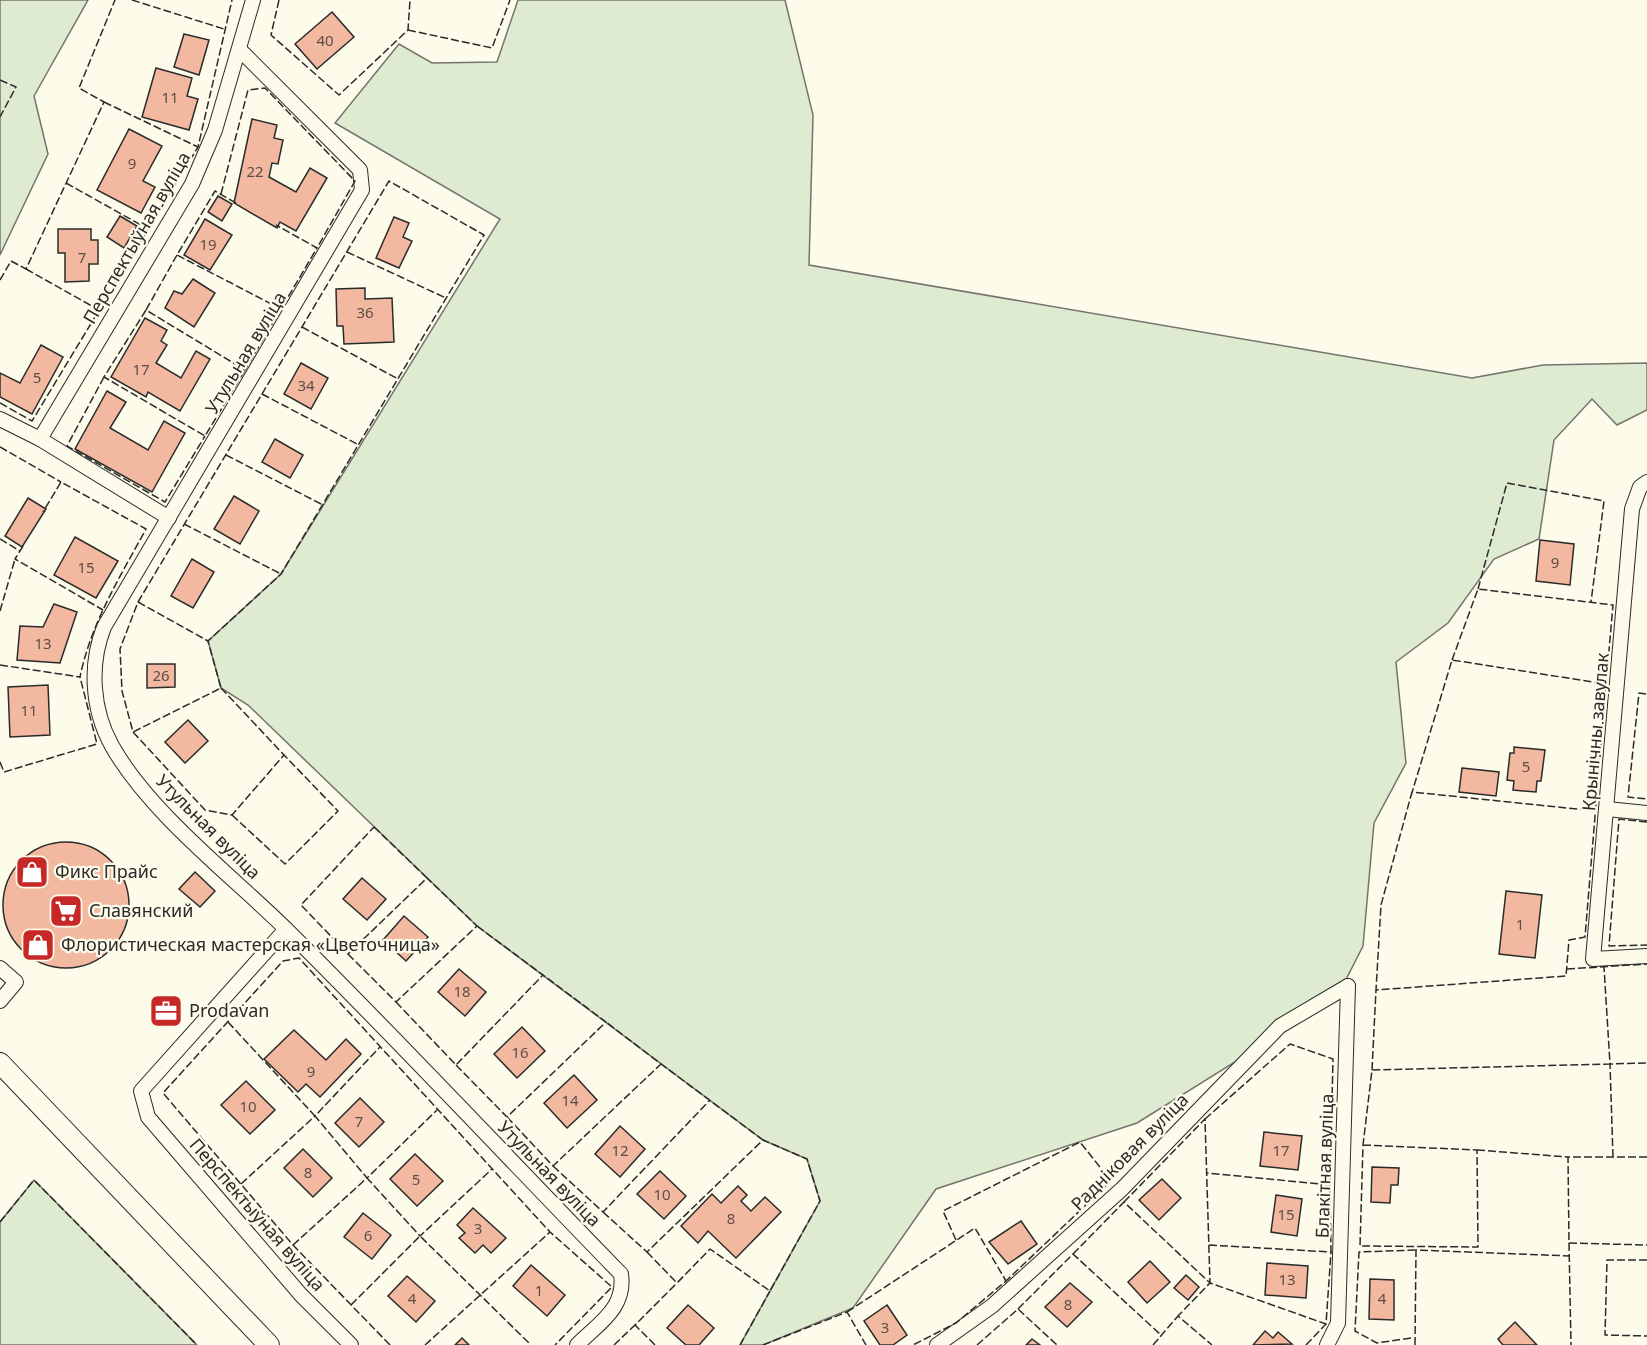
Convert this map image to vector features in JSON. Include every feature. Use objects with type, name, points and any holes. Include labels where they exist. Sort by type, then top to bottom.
[{"type":"street","name":"Перспектыўная вуліца","points":[[40,439],[192,184],[215,130],[253,0]]},
{"type":"street","name":"Утульная вуліца","points":[[240,50],[360,170],[362,190],[104,627],[97,644],[94,678],[101,720],[117,753],[161,810],[286,930],[621,1274],[623,1291],[618,1303],[577,1345]]},
{"type":"street","points":[[0,418],[40,439],[169,518]]},
{"type":"street","name":"Крынічны завулак","points":[[1647,482],[1640,487],[1632,508],[1593,959],[1647,956]]},
{"type":"street","points":[[1607,809],[1647,813]]},
{"type":"street","name":"Перспектыўная вуліца","points":[[286,930],[141,1091],[148,1117],[301,1295],[351,1345]]},
{"type":"street","points":[[0,968],[16,982],[0,1001]]},
{"type":"street","name":"Радніковая вуліца","points":[[937,1345],[992,1306],[1122,1189],[1280,1026],[1348,986]]},
{"type":"street","name":"Блакітная вуліца","points":[[1327,1345],[1338,1323],[1348,986]]},
{"type":"street","points":[[0,1063],[269,1345]]},
{"type":"green space","points":[[0,0],[88,0],[34,96],[48,154],[0,255]]},
{"type":"green space","points":[[518,0],[785,0],[813,115],[809,265],[1472,378],[1543,365],[1647,363],[1647,410],[1617,425],[1592,399],[1554,440],[1539,539],[1494,559],[1448,623],[1396,662],[1406,763],[1374,823],[1363,946],[1336,999],[1137,1123],[936,1189],[853,1308],[763,1345],[740,1345],[820,1201],[807,1159],[763,1140],[477,926],[248,705],[221,688],[208,641],[281,574],[500,219],[335,123],[399,44],[432,63],[497,62]]},
{"type":"green space","points":[[34,1180],[197,1345],[0,1345],[0,1222]]},
{"type":"building","points":[[332,12],[354,37],[317,69],[295,44]]},
{"type":"building","points":[[184,34],[209,40],[199,75],[174,67]]},
{"type":"building","points":[[156,68],[192,78],[187,96],[198,99],[189,130],[142,117]]},
{"type":"building","points":[[252,119],[277,125],[274,138],[283,140],[278,164],[272,163],[269,177],[296,192],[310,168],[327,178],[296,231],[280,222],[277,228],[234,203]]},
{"type":"building","points":[[129,129],[162,146],[143,181],[155,187],[141,213],[97,190]]},
{"type":"building","points":[[218,196],[232,204],[222,221],[208,212]]},
{"type":"building","points":[[120,216],[137,226],[124,248],[107,237]]},
{"type":"building","points":[[394,217],[409,223],[403,237],[412,241],[399,268],[376,258]]},
{"type":"building","points":[[205,219],[232,235],[210,270],[184,255]]},
{"type":"building","points":[[58,229],[91,229],[91,240],[98,240],[98,264],[89,264],[89,281],[65,282],[65,253],[58,253]]},
{"type":"building","points":[[193,279],[215,293],[194,327],[165,308],[174,291],[182,294]]},
{"type":"building","points":[[365,288],[365,299],[392,298],[394,342],[344,344],[343,326],[337,326],[336,289]]},
{"type":"building","points":[[145,318],[167,330],[161,341],[167,345],[156,363],[181,378],[196,351],[210,359],[180,411],[148,392],[146,397],[111,377]]},
{"type":"building","points":[[41,345],[63,357],[32,414],[0,397],[0,373],[20,383]]},
{"type":"building","points":[[301,363],[328,378],[311,409],[284,394]]},
{"type":"building","points":[[107,391],[126,402],[110,428],[148,450],[164,421],[185,433],[152,492],[75,449]]},
{"type":"building","points":[[275,439],[303,455],[290,478],[262,462]]},
{"type":"building","points":[[234,496],[259,511],[240,544],[214,529]]},
{"type":"building","points":[[28,498],[46,509],[22,547],[5,536]]},
{"type":"building","points":[[75,537],[118,561],[96,598],[54,575]]},
{"type":"building","points":[[1540,540],[1574,544],[1570,585],[1536,581]]},
{"type":"building","points":[[192,559],[214,572],[193,608],[171,596]]},
{"type":"building","points":[[54,604],[77,612],[60,663],[17,660],[20,626],[43,627]]},
{"type":"building","points":[[147,664],[175,664],[175,687],[147,688]]},
{"type":"building","points":[[48,685],[50,735],[10,737],[8,687]]},
{"type":"building","points":[[188,720],[208,741],[185,763],[165,742]]},
{"type":"building","points":[[1514,747],[1545,750],[1541,781],[1537,781],[1536,792],[1513,790],[1514,781],[1507,780],[1510,753],[1514,753]]},
{"type":"building","points":[[1462,768],[1499,772],[1496,796],[1459,792]]},
{"type":"building","name":"Славянский","points":[[66,842],[90,847],[111,860],[124,881],[129,905],[124,929],[111,950],[90,963],[66,968],[42,963],[21,950],[8,929],[3,905],[8,881],[21,860],[42,847]]},
{"type":"building","points":[[195,872],[215,891],[200,907],[179,889]]},
{"type":"building","points":[[362,878],[386,899],[367,920],[343,899]]},
{"type":"building","points":[[1506,891],[1542,895],[1535,958],[1499,954]]},
{"type":"building","points":[[404,916],[428,937],[406,961],[383,940]]},
{"type":"building","points":[[459,969],[486,992],[465,1016],[438,992]]},
{"type":"building","points":[[522,1027],[545,1051],[517,1078],[494,1054]]},
{"type":"building","points":[[294,1030],[326,1060],[346,1039],[361,1054],[320,1097],[306,1084],[298,1092],[264,1059]]},
{"type":"building","points":[[574,1075],[597,1100],[567,1128],[544,1103]]},
{"type":"building","points":[[246,1081],[275,1110],[250,1134],[221,1105]]},
{"type":"building","points":[[360,1098],[384,1122],[359,1147],[335,1123]]},
{"type":"building","points":[[620,1126],[645,1149],[620,1177],[595,1154]]},
{"type":"building","points":[[1264,1132],[1302,1136],[1298,1170],[1260,1166]]},
{"type":"building","points":[[303,1149],[332,1178],[313,1197],[284,1168]]},
{"type":"building","points":[[415,1154],[443,1181],[417,1206],[390,1179]]},
{"type":"building","points":[[1372,1167],[1399,1168],[1398,1185],[1391,1185],[1390,1203],[1371,1202]]},
{"type":"building","points":[[660,1171],[686,1196],[664,1219],[637,1194]]},
{"type":"building","points":[[1162,1179],[1181,1198],[1159,1220],[1139,1200]]},
{"type":"building","points":[[738,1186],[747,1195],[741,1201],[751,1211],[765,1197],[781,1212],[736,1258],[708,1231],[698,1243],[681,1226],[712,1194],[721,1203]]},
{"type":"building","points":[[1276,1195],[1302,1199],[1297,1236],[1271,1232]]},
{"type":"building","points":[[473,1208],[506,1238],[491,1253],[483,1245],[475,1253],[459,1238],[465,1233],[457,1225]]},
{"type":"building","points":[[363,1213],[391,1235],[372,1259],[344,1237]]},
{"type":"building","points":[[1021,1221],[1037,1244],[1008,1264],[989,1242]]},
{"type":"building","points":[[1150,1261],[1170,1282],[1147,1303],[1128,1282]]},
{"type":"building","points":[[1267,1263],[1308,1266],[1306,1298],[1265,1295]]},
{"type":"building","points":[[531,1265],[565,1295],[547,1316],[513,1286]]},
{"type":"building","points":[[1186,1275],[1199,1287],[1188,1300],[1174,1288]]},
{"type":"building","points":[[407,1276],[435,1301],[416,1322],[388,1296]]},
{"type":"building","points":[[1370,1279],[1394,1280],[1394,1320],[1369,1319]]},
{"type":"building","points":[[1070,1283],[1092,1302],[1067,1327],[1045,1307]]},
{"type":"building","points":[[688,1305],[714,1328],[699,1345],[686,1345],[667,1328]]},
{"type":"building","points":[[887,1305],[907,1335],[893,1345],[880,1345],[864,1321]]},
{"type":"building","points":[[1515,1322],[1537,1345],[1503,1345],[1498,1339]]},
{"type":"building","points":[[1265,1331],[1273,1338],[1278,1332],[1292,1344],[1253,1345]]},
{"type":"building","points":[[462,1338],[469,1345],[455,1345]]},
{"type":"building","points":[[1032,1339],[1040,1345],[1026,1345]]},
{"type":"fence","points":[[0,280],[11,261],[26,269],[104,102],[79,88],[115,0]]},
{"type":"fence","points":[[132,0],[224,29]]},
{"type":"fence","points":[[0,403],[32,421],[198,147],[232,0]]},
{"type":"fence","points":[[279,0],[271,35],[339,95],[408,30],[410,0]]},
{"type":"fence","points":[[408,30],[492,48],[510,0]]},
{"type":"fence","points":[[0,80],[16,87],[0,117]]},
{"type":"fence","points":[[221,194],[248,90],[265,88],[355,181],[317,248]]},
{"type":"fence","points":[[104,102],[198,147]]},
{"type":"fence","points":[[138,602],[208,641],[281,574],[484,235],[389,181],[138,602],[120,649],[122,691],[133,732],[221,688],[208,641]]},
{"type":"fence","points":[[66,183],[148,229]]},
{"type":"fence","points":[[236,203],[215,191],[177,255],[281,309]]},
{"type":"fence","points":[[177,255],[146,310],[245,370],[317,248],[276,225]]},
{"type":"fence","points":[[347,252],[446,298]]},
{"type":"fence","points":[[26,269],[99,310]]},
{"type":"fence","points":[[146,310],[104,377],[205,436],[245,370]]},
{"type":"fence","points":[[302,327],[398,379]]},
{"type":"fence","points":[[104,377],[67,446],[165,502],[205,436]]},
{"type":"fence","points":[[262,394],[359,445]]},
{"type":"fence","points":[[0,447],[61,482]]},
{"type":"fence","points":[[226,455],[323,505]]},
{"type":"fence","points":[[0,665],[80,677],[99,619],[146,529],[61,482],[43,512]]},
{"type":"fence","points":[[1478,589],[1507,483],[1604,501],[1591,602]]},
{"type":"fence","points":[[184,524],[281,574]]},
{"type":"fence","points":[[0,539],[20,551]]},
{"type":"fence","points":[[23,546],[15,559],[103,610]]},
{"type":"fence","points":[[0,611],[15,559]]},
{"type":"fence","points":[[1452,660],[1478,589],[1613,605],[1606,684]]},
{"type":"fence","points":[[1411,796],[1452,660],[1606,684],[1585,937],[1569,940],[1566,976],[1376,990],[1381,905],[1412,792],[1596,811]]},
{"type":"fence","points":[[0,762],[4,772],[97,744],[80,677]]},
{"type":"fence","points":[[133,732],[205,810],[232,815],[284,755],[221,688]]},
{"type":"fence","points":[[1646,694],[1639,693],[1628,797],[1647,799]]},
{"type":"fence","points":[[232,815],[285,864],[338,811],[284,755]]},
{"type":"fence","points":[[1647,822],[1619,819],[1609,946],[1647,945]]},
{"type":"fence","points":[[374,827],[427,878],[348,954],[301,905],[374,827]]},
{"type":"fence","points":[[348,954],[396,1002],[477,926],[427,878]]},
{"type":"fence","points":[[396,1002],[456,1065],[543,975],[477,926]]},
{"type":"fence","points":[[390,1345],[293,1245],[163,1093],[283,961],[299,958],[550,1232],[612,1287],[555,1345]]},
{"type":"fence","points":[[1567,969],[1647,964]]},
{"type":"fence","points":[[1363,1145],[1477,1150],[1478,1247],[1360,1246],[1363,1145],[1372,1070],[1610,1064],[1604,967]]},
{"type":"fence","points":[[456,1065],[507,1117],[606,1022],[543,975]]},
{"type":"fence","points":[[1372,1070],[1376,990]]},
{"type":"fence","points":[[228,1022],[315,1116],[380,1047]]},
{"type":"fence","points":[[507,1117],[553,1166],[661,1064],[606,1022]]},
{"type":"fence","points":[[1205,1119],[1290,1044],[1333,1059],[1330,1185],[1207,1173]]},
{"type":"fence","points":[[1613,1157],[1610,1064],[1647,1063]]},
{"type":"fence","points":[[603,1212],[647,1252],[763,1140],[661,1064]]},
{"type":"fence","points":[[553,1166],[603,1212],[710,1100]]},
{"type":"fence","points":[[241,1184],[315,1116],[367,1178],[437,1110]]},
{"type":"fence","points":[[1124,1202],[1205,1119],[1210,1283],[1326,1324],[1331,1252]]},
{"type":"fence","points":[[647,1252],[677,1283],[710,1249],[770,1291],[820,1201],[807,1159],[763,1140]]},
{"type":"fence","points":[[956,1240],[943,1211],[1080,1142],[1111,1181],[1006,1281]]},
{"type":"fence","points":[[1477,1150],[1568,1157]]},
{"type":"fence","points":[[1647,1157],[1568,1157],[1569,1243],[1647,1245]]},
{"type":"fence","points":[[293,1245],[367,1178],[420,1236],[492,1169]]},
{"type":"fence","points":[[0,1222],[34,1180],[197,1345]]},
{"type":"fence","points":[[1209,1245],[1331,1252],[1330,1185]]},
{"type":"fence","points":[[1073,1254],[1124,1202],[1210,1283],[1178,1316]]},
{"type":"fence","points":[[847,1312],[975,1228],[1006,1281],[956,1323],[913,1345]]},
{"type":"fence","points":[[425,1345],[550,1232]]},
{"type":"fence","points":[[351,1305],[420,1236],[531,1345]]},
{"type":"fence","points":[[1569,1243],[1571,1345]]},
{"type":"fence","points":[[1411,1338],[1377,1343],[1355,1331],[1359,1252],[1416,1250]]},
{"type":"fence","points":[[1415,1345],[1416,1250],[1570,1256]]},
{"type":"fence","points":[[1018,1309],[1073,1254],[1161,1335]]},
{"type":"fence","points":[[1647,1260],[1607,1260],[1605,1335],[1647,1336]]},
{"type":"fence","points":[[655,1345],[635,1325],[677,1283]]},
{"type":"fence","points":[[740,1345],[770,1291]]},
{"type":"fence","points":[[977,1345],[1018,1309],[1057,1345]]},
{"type":"fence","points":[[763,1345],[847,1312],[866,1345]]},
{"type":"fence","points":[[1153,1345],[1178,1316],[1212,1345]]},
{"type":"fence","points":[[1306,1345],[1326,1324]]},
{"type":"fence","points":[[614,1345],[635,1325]]},
{"type":"place","name":"Фикс Прайс","points":[[32,872]]},
{"type":"place","name":"Славянский","points":[[66,911]]},
{"type":"place","name":"Флористическая мастерская «Цветочница»","points":[[38,945]]},
{"type":"place","name":"Prodavan","points":[[166,1011]]}]
